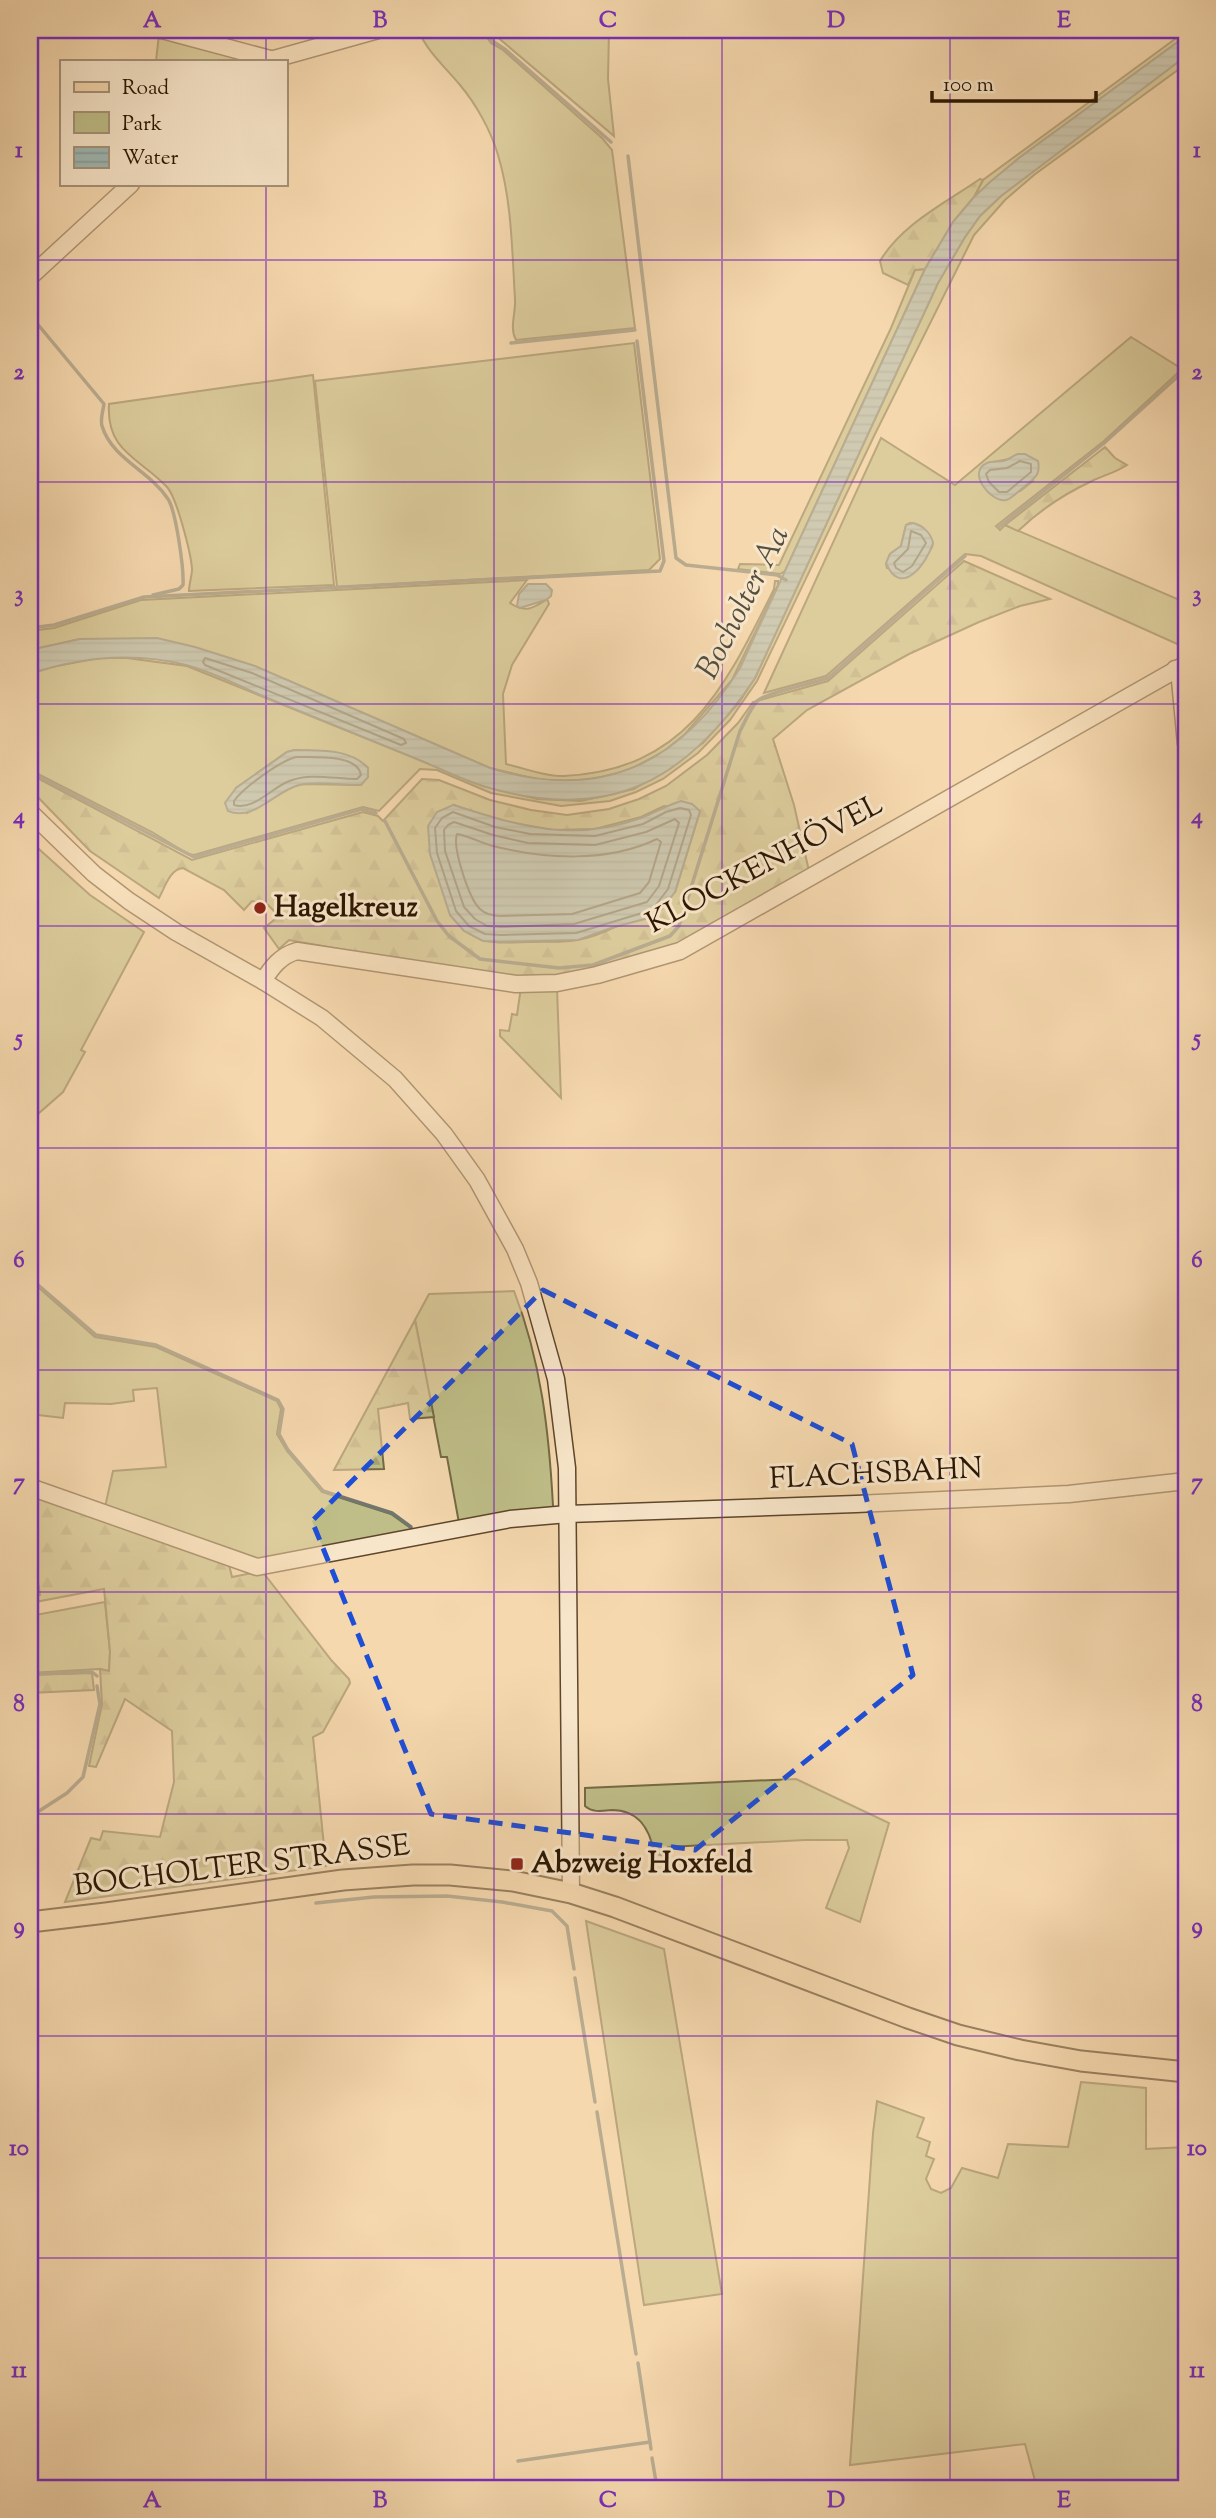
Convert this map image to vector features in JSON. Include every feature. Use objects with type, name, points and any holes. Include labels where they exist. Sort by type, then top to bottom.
[{"type":"main road","name":"BOCHOLTER STRASSE","points":[[30,1922],[370,1877],[450,1875],[513,1881],[571,1894],[672,1927],[958,2035],[1081,2061],[1186,2072]]},
{"type":"street","points":[[162,30],[268,60],[378,30]]},
{"type":"street","points":[[30,277],[129,186]]},
{"type":"street","points":[[1181,667],[1186,744]]},
{"type":"street","name":"KLOCKENHÖVEL","points":[[264,981],[278,961],[297,951],[516,984],[570,980],[680,951],[1181,667]]},
{"type":"street","points":[[30,812],[94,874],[129,901],[176,932],[264,981],[323,1018],[395,1079],[444,1133],[477,1180],[514,1249],[529,1283],[556,1379],[567,1468],[571,1894]]},
{"type":"street","name":"FLACHSBAHN","points":[[30,1487],[257,1566],[510,1519],[568,1514],[1069,1494],[1186,1481]]},
{"type":"highlighted area","points":[[543,1290],[852,1444],[913,1675],[695,1850],[431,1814],[312,1521]]},
{"type":"green space","points":[[418,30],[482,30],[491,43],[503,50],[612,150],[635,328],[516,340],[513,330],[515,299],[511,226],[498,155],[477,109],[431,52]]},
{"type":"green space","points":[[489,30],[609,30],[608,79],[614,136]]},
{"type":"green space","points":[[1186,31],[1186,36],[1019,158],[974,197],[983,180]]},
{"type":"green space","points":[[159,34],[238,55],[241,60],[156,60]]},
{"type":"green space","points":[[1186,56],[1186,64],[1034,175],[1005,200],[974,235],[757,681],[730,720],[698,753],[663,779],[610,801],[561,806],[491,793],[437,770],[420,769],[379,811],[363,807],[194,855],[30,770],[30,674],[99,658],[127,658],[187,666],[484,786],[537,799],[581,801],[634,789],[703,743],[738,704],[755,678],[938,283],[980,216],[1034,169]],"holes":[[[295,750],[344,754],[368,768],[361,785],[303,784],[291,787],[247,813],[236,788],[287,752]]]},
{"type":"green space","points":[[980,179],[983,180],[974,197],[953,222],[925,269],[915,270],[908,285],[883,273],[880,261],[900,236],[925,215]]},
{"type":"green space","points":[[925,269],[785,571],[780,574],[738,569],[740,564],[779,565],[891,328],[915,270]]},
{"type":"green space","points":[[1131,337],[1182,369],[1104,441],[996,526],[1000,530],[1005,525],[1186,601],[1186,648],[981,556],[965,554],[826,676],[764,693],[881,438],[955,485]],"holes":[[[1009,459],[1033,481],[1020,491],[992,495],[983,485],[987,463]],[[910,523],[925,529],[933,543],[932,547],[917,570],[887,568],[890,554],[901,546],[906,525]]]},
{"type":"green space","points":[[634,343],[660,559],[649,570],[337,587],[315,381]]},
{"type":"green space","points":[[313,375],[334,585],[189,591],[191,562],[175,502],[167,487],[119,444],[113,433],[109,404]]},
{"type":"green space","points":[[1105,447],[1115,458],[1127,465],[1062,497],[1018,531],[1005,525]]},
{"type":"green space","points":[[964,561],[1050,599],[1020,606],[979,622],[909,654],[807,710],[773,739],[794,805],[809,871],[675,947],[590,971],[516,980],[289,940],[279,949],[264,928],[279,916],[268,905],[252,901],[244,910],[224,890],[183,868],[171,875],[159,898],[90,851],[30,789],[30,774],[192,860],[363,812],[378,816],[383,821],[422,779],[439,780],[490,800],[567,815],[609,809],[666,786],[707,755],[738,723],[753,702],[828,681]],"holes":[[[454,805],[497,820],[553,830],[595,829],[641,817],[664,806],[700,811],[675,892],[603,932],[565,941],[504,943],[485,940],[468,932],[450,915]]]},
{"type":"green space","points":[[527,580],[510,603],[525,609],[547,599],[549,604],[512,665],[503,694],[506,764],[557,776],[606,770],[642,758],[672,740],[697,717],[718,690],[756,625],[774,589],[775,581],[778,581],[778,585],[732,680],[685,734],[663,752],[629,770],[594,779],[540,780],[490,768],[287,680],[80,639],[30,650],[30,631],[54,628],[141,600]]},
{"type":"green space","points":[[30,841],[90,895],[144,932],[81,1050],[85,1052],[63,1092],[30,1121]]},
{"type":"green space","points":[[521,987],[557,988],[561,1098],[500,1036],[500,1030],[509,1031],[512,1014],[517,1015]]},
{"type":"green space","points":[[30,1280],[95,1337],[156,1347],[277,1401],[281,1409],[277,1434],[287,1451],[322,1492],[391,1514],[415,1531],[260,1560],[105,1507],[113,1471],[166,1467],[157,1388],[133,1390],[134,1401],[111,1404],[65,1403],[63,1418],[30,1414]]},
{"type":"green space","points":[[514,1291],[531,1344],[542,1397],[553,1506],[549,1509],[459,1523],[447,1457],[441,1457],[415,1320],[429,1294]]},
{"type":"green space","points":[[415,1320],[434,1417],[410,1419],[408,1403],[378,1409],[384,1469],[334,1470]]},
{"type":"green space","points":[[30,1493],[228,1561],[232,1577],[262,1571],[349,1679],[350,1683],[323,1732],[313,1737],[326,1866],[65,1902],[91,1838],[100,1840],[103,1831],[160,1837],[174,1782],[172,1731],[125,1699],[96,1767],[89,1766],[102,1704],[100,1669],[109,1671],[110,1652],[104,1589],[30,1603],[30,1598],[40,1595],[30,1525]]},
{"type":"green space","points":[[105,1602],[109,1671],[99,1669],[30,1673],[30,1616]]},
{"type":"green space","points":[[92,1673],[94,1690],[30,1693],[30,1675]]},
{"type":"green space","points":[[796,1779],[889,1823],[860,1922],[826,1908],[849,1848],[847,1840],[668,1847],[664,1856],[654,1853],[646,1829],[636,1817],[621,1811],[594,1811],[585,1806],[585,1788]]},
{"type":"green space","points":[[586,1921],[664,1949],[722,2294],[644,2305]]},
{"type":"green space","points":[[1081,2082],[1146,2088],[1146,2149],[1186,2147],[1186,2488],[1037,2488],[1025,2444],[850,2465],[877,2101],[924,2118],[917,2137],[930,2142],[926,2156],[934,2159],[926,2179],[931,2189],[941,2193],[951,2188],[962,2168],[998,2178],[1008,2144],[1068,2147]]},
{"type":"water","points":[[1186,36],[1186,56],[1001,196],[980,216],[965,237],[938,283],[755,678],[729,714],[701,744],[672,768],[641,785],[607,796],[570,800],[530,797],[486,787],[459,777],[216,675],[186,665],[147,659],[107,658],[30,674],[30,650],[80,639],[157,638],[255,666],[490,768],[530,777],[567,780],[602,777],[634,767],[663,751],[691,729],[716,702],[740,668],[925,269],[953,222],[974,197],[1019,158]]},
{"type":"water","points":[[1025,454],[1038,461],[1038,473],[1009,499],[1000,500],[983,486],[979,473],[981,467]]},
{"type":"water","points":[[913,523],[926,530],[933,543],[919,568],[906,578],[899,578],[886,563],[890,554],[901,546],[906,525]]},
{"type":"water","points":[[528,584],[546,584],[552,590],[551,596],[520,608],[517,606],[519,594]]},
{"type":"water","points":[[287,752],[334,752],[352,757],[368,768],[368,777],[361,785],[299,785],[256,809],[238,813],[228,811],[225,803],[236,788]]},
{"type":"water","points":[[681,801],[692,804],[700,811],[675,892],[656,916],[578,940],[501,942],[483,941],[464,931],[450,915],[430,854],[428,826],[437,812],[453,805],[546,829],[592,829],[641,818]]},
{"type":"waterway","points":[[486,30],[491,40],[611,142]]},
{"type":"waterway","name":"Bocholter Aa","points":[[628,156],[676,558],[686,565],[777,575],[786,580]]},
{"type":"waterway","points":[[30,315],[104,404],[102,426],[114,447],[152,480],[171,505],[179,540],[183,585],[179,589],[153,595]]},
{"type":"waterway","points":[[511,343],[635,330]]},
{"type":"waterway","points":[[30,628],[54,625],[144,597],[660,571],[664,561],[637,341]]},
{"type":"waterway","points":[[999,527],[1103,444],[1186,369]]},
{"type":"waterway","points":[[385,821],[437,921],[449,936],[480,959],[559,968],[593,965],[670,936],[679,926],[740,731],[754,704],[770,694],[828,678],[965,556]]},
{"type":"waterway","points":[[30,772],[194,857],[362,809],[376,813]]},
{"type":"waterway","points":[[30,1278],[96,1335],[156,1345],[278,1400],[283,1409],[279,1434],[288,1450],[323,1491],[392,1513],[411,1527]]},
{"type":"waterway","points":[[30,1674],[92,1672],[97,1676]]},
{"type":"waterway","points":[[30,1820],[33,1815],[67,1793],[83,1777],[100,1704],[97,1686]]},
{"type":"waterway","points":[[30,1869],[34,1874],[34,1905]]},
{"type":"waterway","points":[[316,1903],[374,1897],[447,1896],[552,1911],[567,1926],[574,1969]]},
{"type":"waterway","points":[[30,1940],[35,1940]]},
{"type":"waterway","points":[[575,1978],[595,2102]]},
{"type":"waterway","points":[[597,2112],[636,2354]]},
{"type":"waterway","points":[[638,2363],[651,2449]]},
{"type":"waterway","points":[[518,2461],[650,2442]]},
{"type":"waterway","points":[[652,2458],[657,2488]]},
{"type":"place","name":"Hagelkreuz","points":[[260,908]]},
{"type":"place","name":"Abzweig Hoxfeld","points":[[517,1864]]}]
